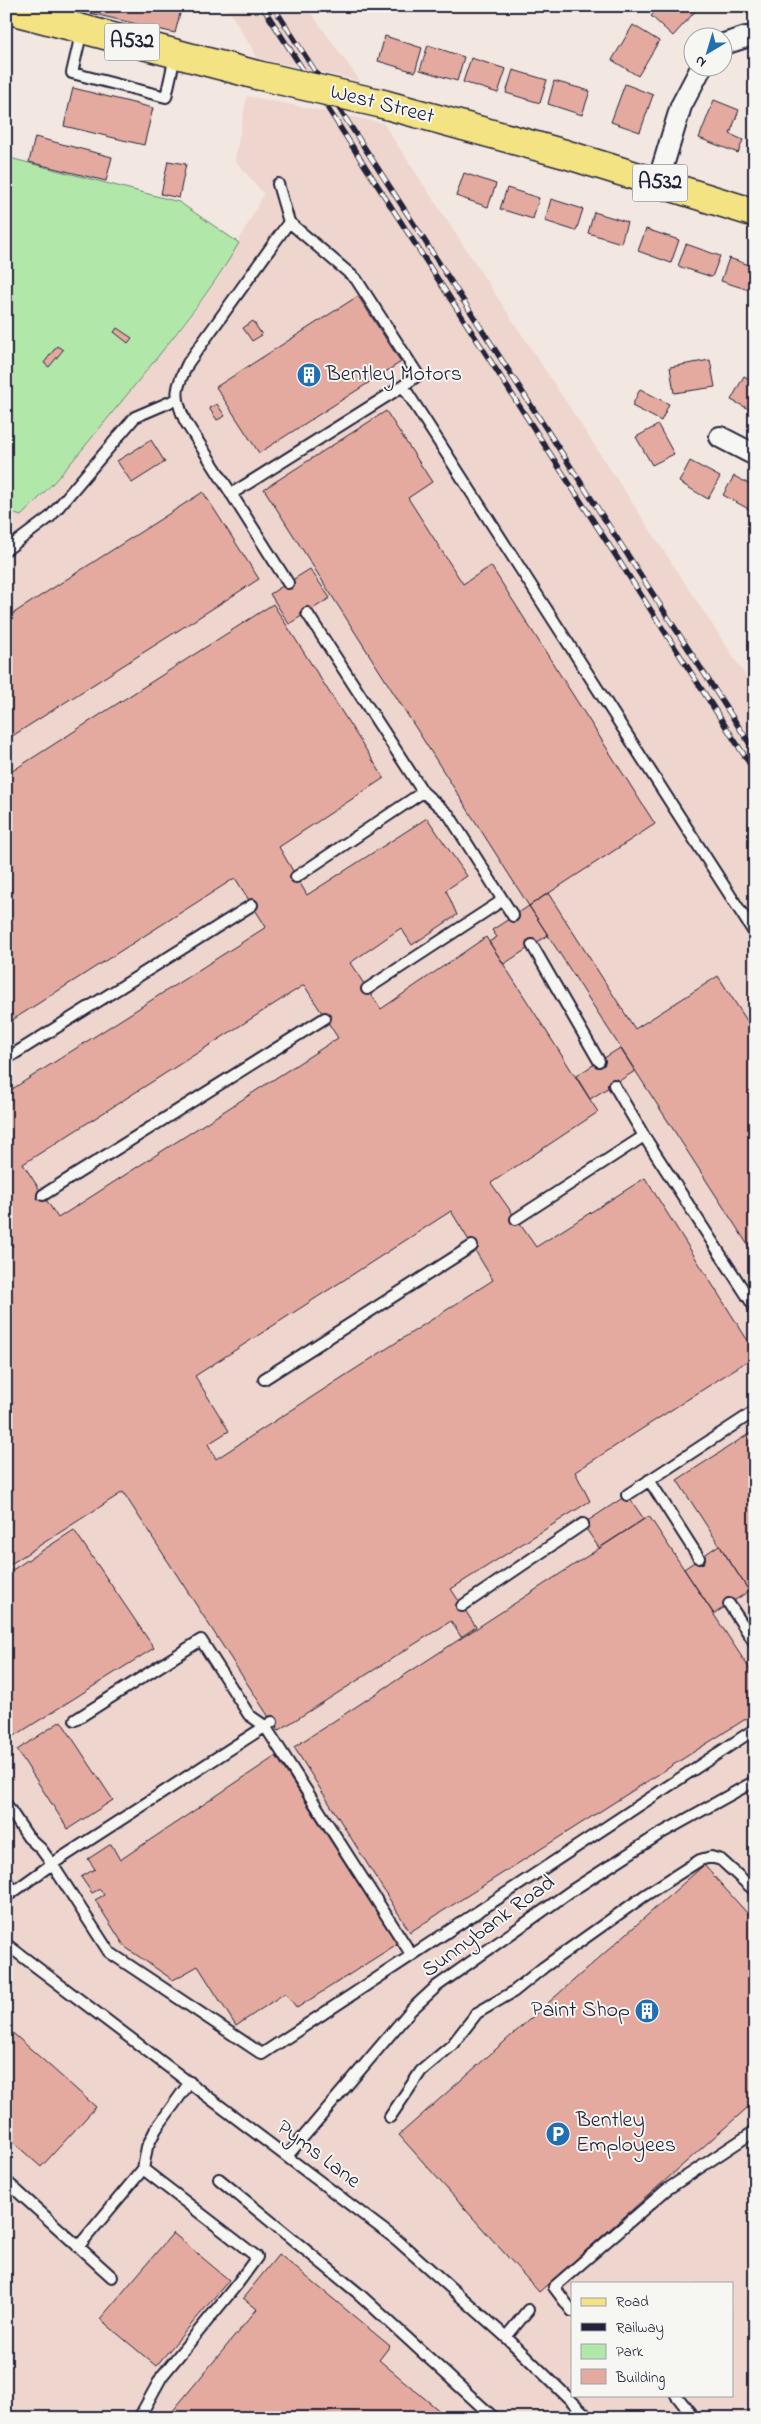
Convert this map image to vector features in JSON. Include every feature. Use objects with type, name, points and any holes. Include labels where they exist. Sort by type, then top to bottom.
[{"type":"main road","name":"West Street","points":[[6,9],[257,76],[383,104],[566,154],[755,213]]},
{"type":"street","points":[[734,41],[746,37]]},
{"type":"street","points":[[658,182],[681,106],[696,78]]},
{"type":"street","points":[[720,436],[755,455]]},
{"type":"lane","points":[[82,29],[72,73],[166,97],[176,54]]},
{"type":"lane","points":[[231,494],[418,375],[356,279],[289,222],[278,184]]},
{"type":"lane","points":[[288,583],[185,421],[178,406],[177,386],[188,363],[289,222]]},
{"type":"lane","points":[[403,386],[755,934]]},
{"type":"lane","points":[[6,550],[55,512],[135,417],[177,399]]},
{"type":"lane","points":[[307,613],[423,792],[449,815],[513,916]]},
{"type":"lane","points":[[296,877],[423,792]]},
{"type":"lane","points":[[368,989],[503,900]]},
{"type":"lane","points":[[6,1058],[252,905]]},
{"type":"lane","points":[[532,945],[599,1061]]},
{"type":"lane","points":[[43,1195],[326,1018]]},
{"type":"lane","points":[[614,1085],[644,1136],[755,1308]]},
{"type":"lane","points":[[516,1219],[644,1136]]},
{"type":"lane","points":[[264,1379],[472,1246]]},
{"type":"lane","points":[[627,1495],[755,1411]]},
{"type":"lane","points":[[649,1480],[700,1558]]},
{"type":"lane","points":[[462,1606],[584,1524]]},
{"type":"lane","points":[[729,1604],[755,1643]]},
{"type":"lane","points":[[75,1720],[201,1640],[248,1715],[269,1724],[411,1954]]},
{"type":"lane","points":[[6,1880],[10,1894],[52,1864],[269,1724]]},
{"type":"lane","points":[[6,1804],[28,1837],[41,1849],[52,1864],[109,1952],[262,2054],[755,1729]]},
{"type":"lane","name":"Sunnybank Road","points":[[288,2155],[411,2010],[437,1986],[579,1886],[658,1835],[755,1781]]},
{"type":"lane","points":[[390,2117],[421,2071],[452,2045],[478,2013],[512,1992],[544,1966],[700,1860],[716,1857],[755,1891]]},
{"type":"lane","name":"Pyms Lane","points":[[6,1944],[288,2155],[397,2240],[506,2337],[584,2416]]},
{"type":"lane","points":[[78,2247],[143,2169],[147,2147],[156,2129],[190,2082]]},
{"type":"lane","points":[[571,2310],[554,2287],[666,2190],[755,2131]]},
{"type":"lane","points":[[139,2418],[162,2376],[238,2283],[257,2256],[143,2169]]},
{"type":"lane","points":[[219,2179],[358,2292],[494,2418]]},
{"type":"lane","points":[[6,2182],[112,2277]]},
{"type":"lane","points":[[506,2337],[528,2310]]},
{"type":"lane","points":[[677,2396],[694,2418]]},
{"type":"shaded area","points":[[226,6],[306,6],[360,81],[258,58]]},
{"type":"shaded area","name":"Bentley Motors","points":[[247,96],[383,123],[755,690],[755,2418],[6,2418],[6,511],[21,516],[50,488],[189,319],[220,276],[264,194],[235,160]]},
{"type":"green space","points":[[6,157],[179,202],[239,243],[200,302],[156,359],[75,458],[21,516],[6,511]]},
{"type":"building","points":[[72,6],[182,6],[175,33],[77,10],[78,8]]},
{"type":"building","points":[[660,6],[699,7],[673,36],[651,16]]},
{"type":"building","points":[[633,25],[659,41],[638,76],[612,60]]},
{"type":"building","points":[[385,36],[422,48],[415,72],[378,61]]},
{"type":"building","points":[[428,45],[464,57],[457,81],[420,70]]},
{"type":"building","points":[[471,58],[506,69],[498,93],[463,82]]},
{"type":"building","points":[[513,70],[547,80],[540,103],[506,93]]},
{"type":"building","points":[[554,81],[590,91],[582,115],[548,104]]},
{"type":"building","points":[[625,84],[653,95],[640,132],[611,122]]},
{"type":"building","points":[[73,88],[153,108],[144,145],[64,126]]},
{"type":"building","points":[[714,100],[739,110],[730,134],[743,140],[738,153],[699,138]]},
{"type":"building","points":[[35,137],[112,157],[106,181],[29,162]]},
{"type":"building","points":[[168,161],[186,164],[179,198],[161,194]]},
{"type":"building","points":[[464,173],[496,184],[488,207],[456,196]]},
{"type":"building","points":[[507,188],[539,198],[533,219],[500,209]]},
{"type":"building","points":[[551,199],[583,209],[576,231],[545,221]]},
{"type":"building","points":[[594,212],[627,222],[621,243],[588,233]]},
{"type":"building","points":[[646,229],[679,240],[671,263],[638,251]]},
{"type":"building","points":[[686,244],[720,256],[712,277],[678,266]]},
{"type":"building","points":[[729,258],[755,267],[755,292],[721,281]]},
{"type":"building","name":"Bentley Motors","points":[[358,296],[401,362],[259,453],[216,387]]},
{"type":"building","points":[[253,321],[262,335],[252,341],[243,328]]},
{"type":"building","points":[[117,328],[132,338],[128,343],[114,332]]},
{"type":"building","points":[[57,346],[63,350],[49,367],[44,363]]},
{"type":"building","points":[[710,360],[715,387],[674,393],[670,367]]},
{"type":"building","points":[[744,376],[755,382],[755,412],[731,400]]},
{"type":"building","points":[[640,389],[669,404],[661,421],[632,406]]},
{"type":"building","points":[[217,404],[225,416],[217,420],[209,408]]},
{"type":"building","points":[[386,411],[432,482],[408,498],[463,584],[491,566],[655,824],[529,906],[264,489]]},
{"type":"building","points":[[658,425],[674,454],[652,465],[636,437]]},
{"type":"building","points":[[151,440],[165,462],[132,483],[117,461]]},
{"type":"building","points":[[690,461],[720,477],[708,499],[679,482]]},
{"type":"building","points":[[734,476],[755,487],[754,512],[723,495]]},
{"type":"building","points":[[203,492],[259,579],[6,740],[6,618]]},
{"type":"building","points":[[310,569],[330,598],[289,624],[270,594]]},
{"type":"building","points":[[273,604],[384,778],[279,847],[307,895],[427,818],[467,876],[446,890],[457,915],[412,945],[401,928],[350,963],[381,1009],[486,937],[598,1112],[491,1183],[536,1247],[645,1178],[755,1352],[755,1356],[575,1472],[590,1501],[451,1589],[476,1627],[461,1637],[451,1621],[278,1731],[123,1492],[6,1567],[6,1250],[13,1246],[6,1235],[6,1093],[266,927],[235,878],[6,1024],[6,775]],"holes":[[[304,985],[338,1038],[58,1218],[23,1164]],[[451,1211],[493,1280],[216,1459],[208,1444],[229,1431],[195,1376]]]},
{"type":"building","points":[[548,893],[635,1029],[718,976],[755,1033],[755,1256],[529,906]]},
{"type":"building","points":[[529,906],[548,935],[504,964],[489,942],[497,937],[492,930]]},
{"type":"building","points":[[620,1048],[635,1071],[590,1099],[576,1076]]},
{"type":"building","points":[[755,1430],[755,1600],[677,1480]]},
{"type":"building","points":[[627,1495],[644,1519],[599,1548],[583,1524]]},
{"type":"building","points":[[649,1516],[755,1677],[755,1713],[410,1932],[294,1747]]},
{"type":"building","points":[[74,1530],[154,1648],[8,1740],[6,1737],[6,1574]]},
{"type":"building","points":[[719,1545],[749,1591],[714,1614],[684,1569]]},
{"type":"building","points":[[61,1721],[113,1800],[68,1829],[17,1750]]},
{"type":"building","points":[[276,1756],[397,1944],[297,2008],[285,1993],[236,2026],[198,1966],[173,1980],[125,1947],[95,1900],[104,1895],[100,1889],[92,1893],[81,1877],[95,1869],[88,1859],[111,1844],[120,1860]]},
{"type":"building","name":"Paint Shop","points":[[704,1865],[755,1922],[755,2101],[539,2292],[399,2135]]},
{"type":"building","points":[[6,2027],[96,2107],[41,2167],[6,2136]]},
{"type":"building","points":[[173,2233],[229,2280],[156,2366],[100,2319]]},
{"type":"building","points":[[279,2254],[390,2346],[379,2360],[448,2418],[167,2418],[257,2309],[243,2298]]},
{"type":"railway","points":[[262,6],[755,772]]},
{"type":"railway","points":[[273,6],[755,752]]},
{"type":"place","name":"Bentley Motors","points":[[309,375]]},
{"type":"place","name":"Paint Shop","points":[[647,2011]]},
{"type":"place","name":"Bentley Employees","points":[[558,2134]]}]
